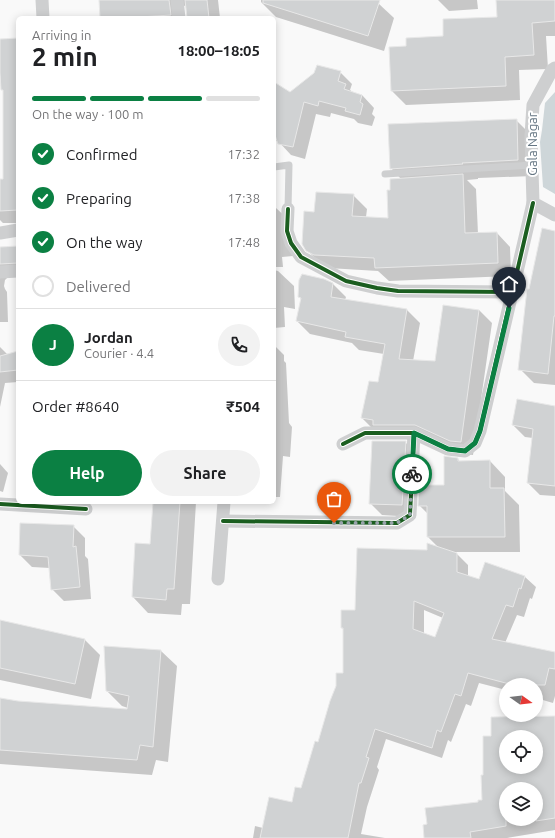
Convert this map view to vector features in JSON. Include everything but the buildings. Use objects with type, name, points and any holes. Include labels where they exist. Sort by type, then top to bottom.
[{"type":"street","points":[[42,0],[43,16]]},
{"type":"street","points":[[177,0],[178,16]]},
{"type":"street","name":"Gala Nagar","points":[[414,433],[448,449],[465,451],[475,443],[480,431],[533,203],[531,136],[533,104],[552,70],[555,68]]},
{"type":"street","points":[[533,203],[555,215]]},
{"type":"street","points":[[288,209],[287,231],[291,242],[301,257],[346,281],[398,291],[513,292]]},
{"type":"street","points":[[0,233],[16,230]]},
{"type":"street","points":[[0,272],[16,271]]},
{"type":"street","points":[[223,521],[397,523],[410,515],[414,433],[365,433],[343,444]]},
{"type":"street","points":[[0,504],[86,509]]},
{"type":"street","points":[[218,579],[224,504]]},
{"type":"lane","points":[[276,167],[288,165],[288,209]]},
{"type":"lane","points":[[385,174],[532,165]]},
{"type":"shaded area","points":[[555,92],[555,194],[543,187],[540,142],[545,103]]},
{"type":"cycle path","points":[[343,444],[365,433],[414,433],[448,449],[465,451],[475,443],[480,431],[533,203]]},
{"type":"cycle path","points":[[288,209],[287,231],[291,243],[301,257],[346,281],[398,291],[513,292]]},
{"type":"cycle path","points":[[223,521],[397,523],[410,515],[414,433]]},
{"type":"cycle path","points":[[0,504],[86,509]]},
{"type":"way so far","points":[[334,523],[397,523],[404,520],[410,515],[412,474]]},
{"type":"route","points":[[412,474],[414,433],[448,449],[465,451],[475,443],[480,431],[509,308]]}]
